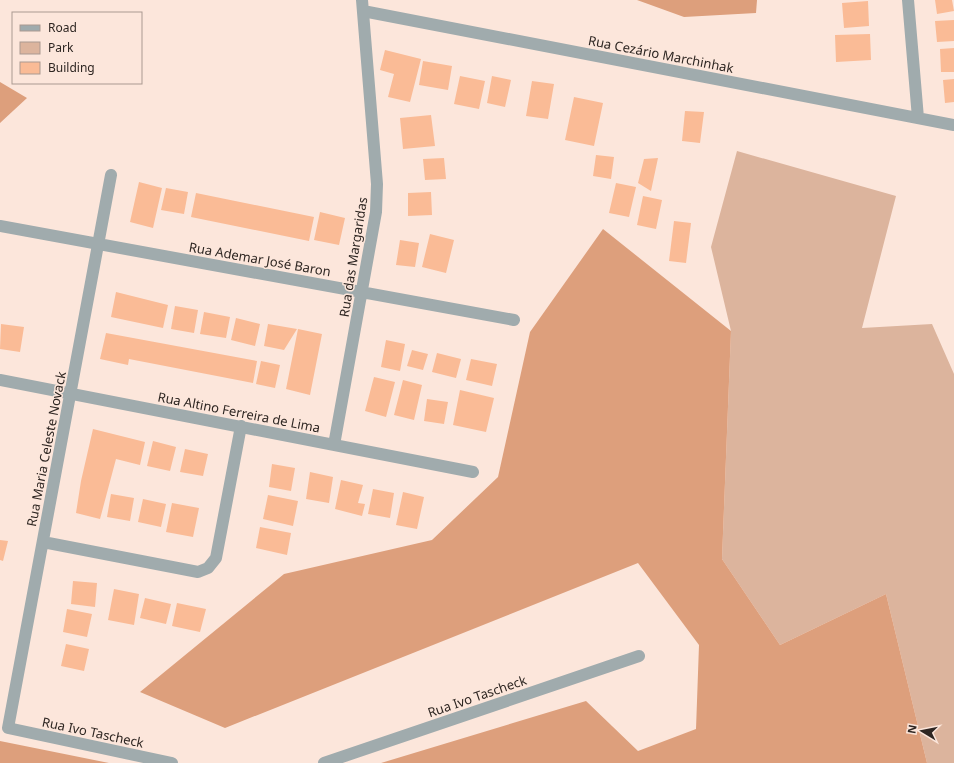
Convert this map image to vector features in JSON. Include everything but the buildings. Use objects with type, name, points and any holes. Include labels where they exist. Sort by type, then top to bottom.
[{"type":"street","points":[[908,0],[918,118]]},
{"type":"street","name":"Rua Cezário Marchinhak","points":[[363,5],[954,125]]},
{"type":"street","name":"Rua das Margaridas","points":[[334,444],[376,212],[377,184],[363,5]]},
{"type":"street","name":"Rua Maria Celeste Novack","points":[[8,728],[111,175]]},
{"type":"street","name":"Rua Ademar José Baron","points":[[0,226],[514,320]]},
{"type":"street","name":"Rua Altino Ferreira de Lima","points":[[0,380],[473,472]]},
{"type":"street","points":[[43,542],[198,572],[208,568],[216,558],[241,426]]},
{"type":"street","name":"Rua Ivo Tascheck","points":[[324,763],[639,656]]},
{"type":"street","name":"Rua Ivo Tascheck","points":[[8,728],[172,763]]},
{"type":"green space","points":[[737,151],[896,196],[862,328],[932,324],[954,374],[954,763],[927,763],[886,594],[780,645],[722,559],[731,331],[711,247]]},
{"type":"shaded area","points":[[637,0],[757,0],[756,13],[684,17]]},
{"type":"shaded area","points":[[0,82],[27,98],[0,123]]},
{"type":"shaded area","points":[[603,229],[731,331],[722,559],[780,645],[886,594],[927,763],[381,763],[586,701],[638,751],[696,729],[699,645],[638,563],[225,728],[140,692],[284,574],[432,540],[498,477],[530,332]]},
{"type":"shaded area","points":[[0,741],[109,763],[0,763]]}]
